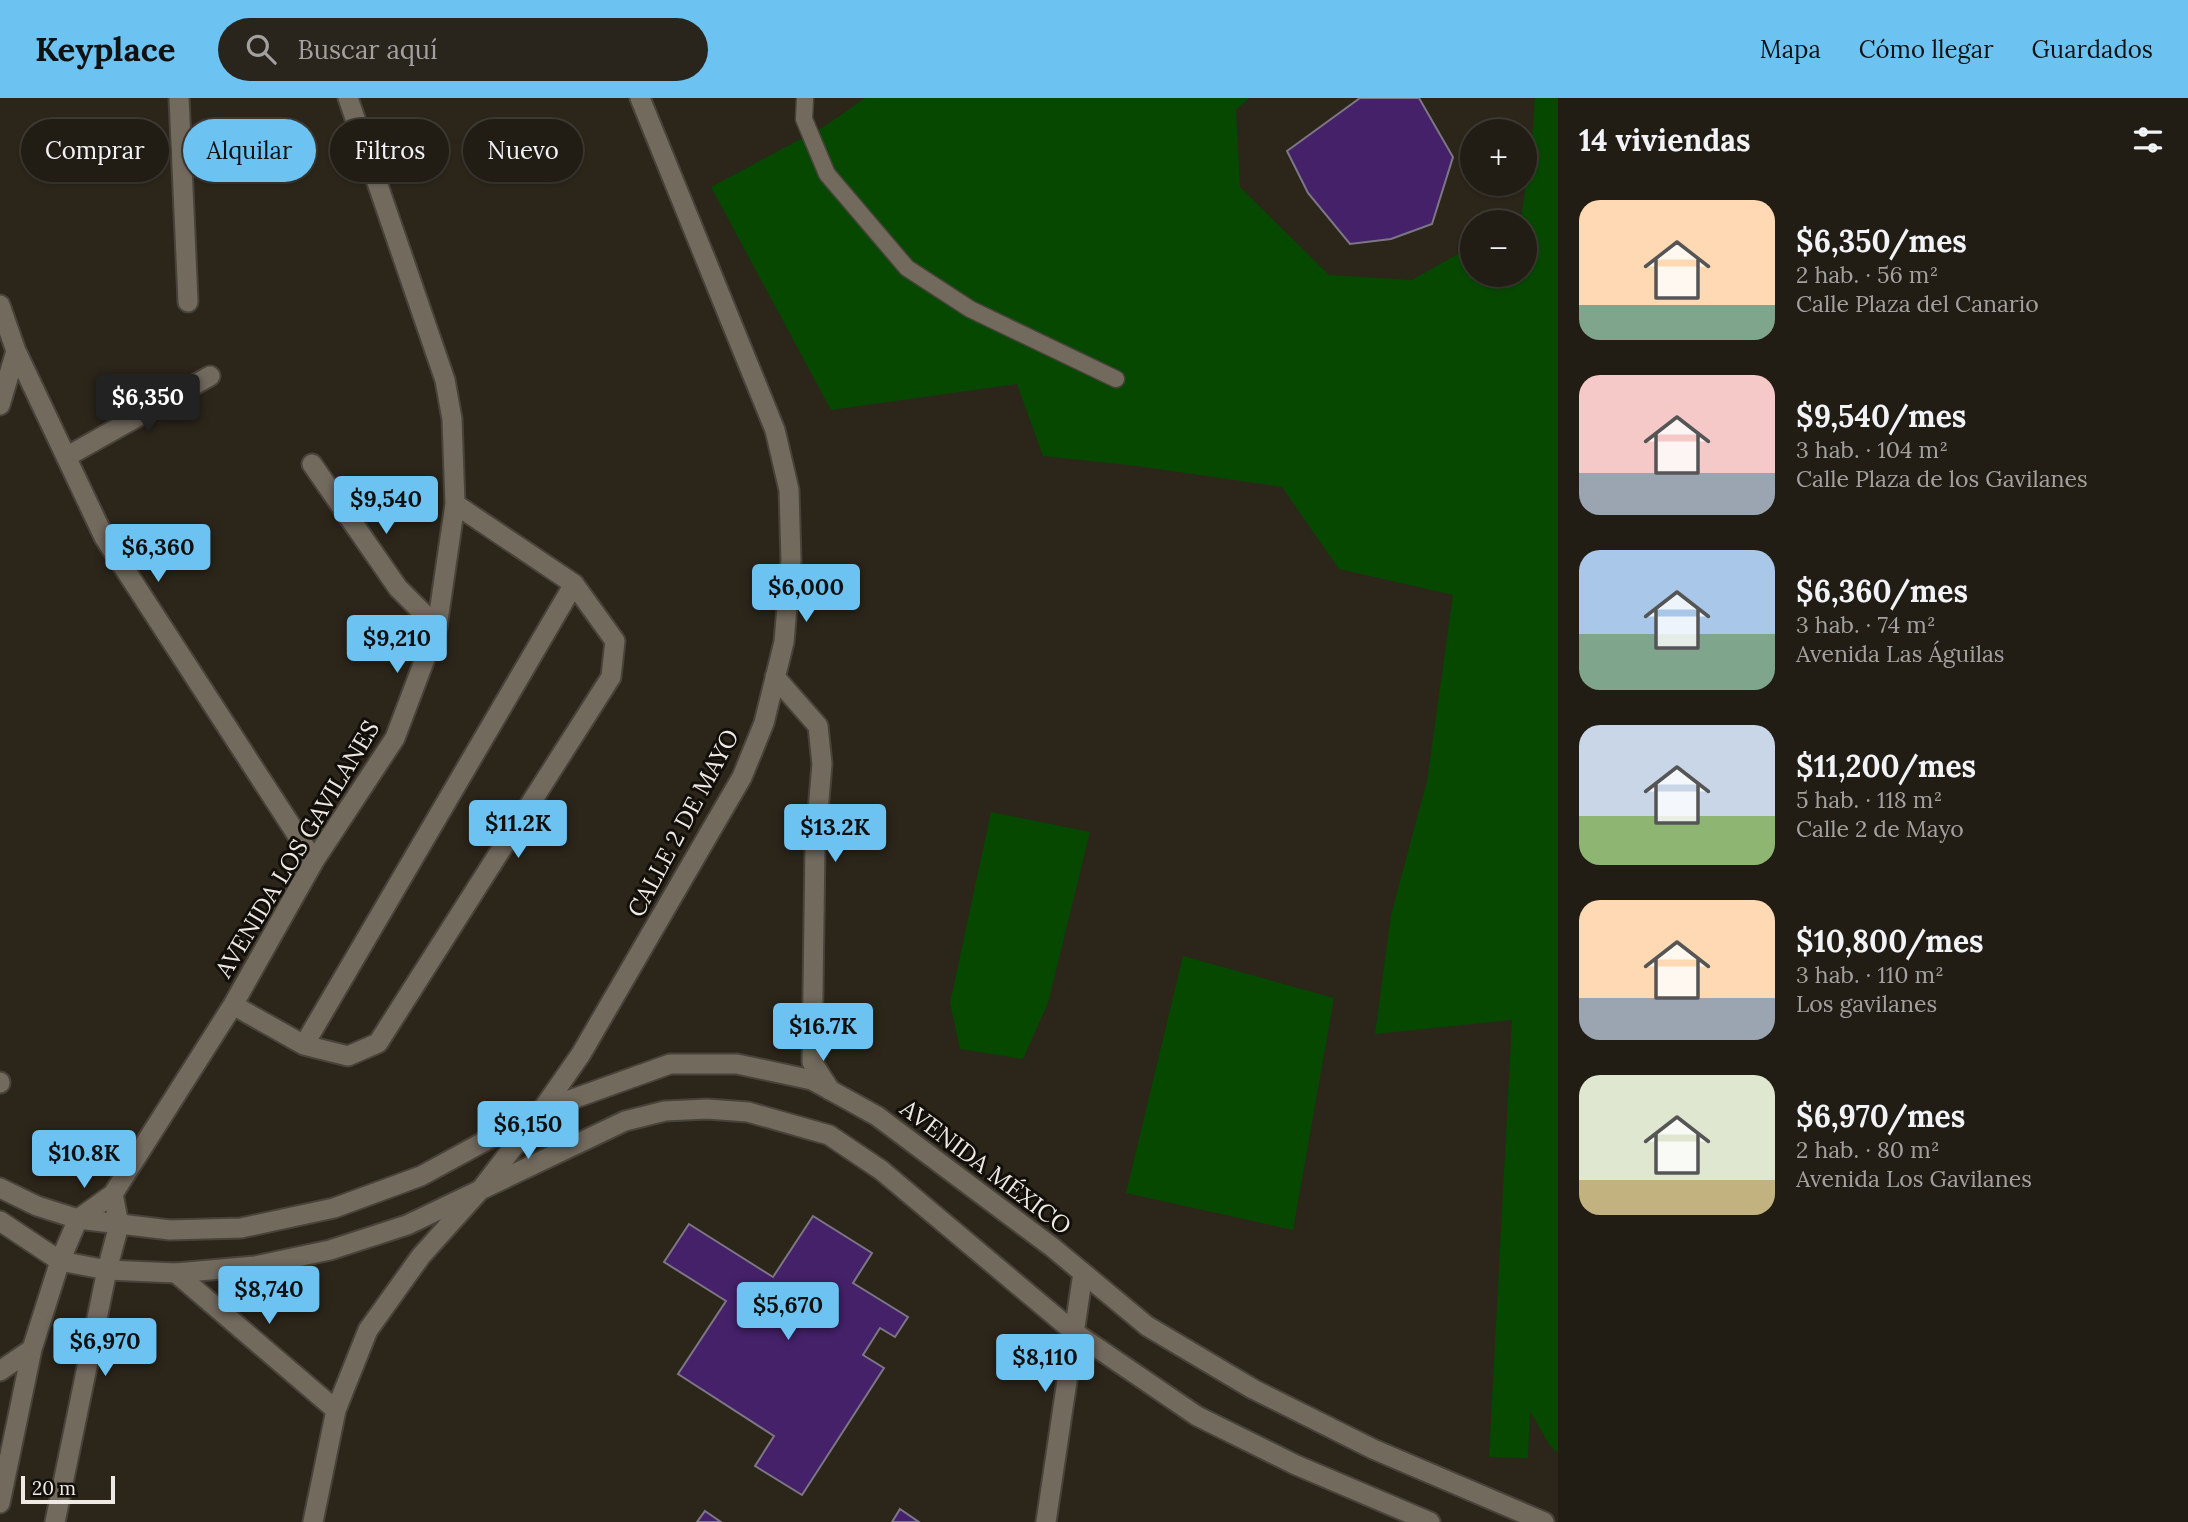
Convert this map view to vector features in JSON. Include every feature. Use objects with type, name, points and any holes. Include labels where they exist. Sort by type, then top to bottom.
[{"type":"street","points":[[179,98],[188,302]]},
{"type":"street","name":"AVENIDA LOS GAVILANES","points":[[113,1194],[233,1005],[314,861],[395,738],[437,627],[455,504],[453,419],[445,380],[348,98]]},
{"type":"street","name":"CALLE 2 DE MAYO","points":[[313,1522],[336,1410],[368,1330],[421,1256],[482,1188],[581,1054],[742,777],[764,723],[784,642],[790,560],[789,490],[775,430],[640,98]]},
{"type":"street","points":[[0,305],[16,351],[104,537],[314,861]]},
{"type":"street","points":[[0,405],[16,351]]},
{"type":"street","points":[[66,457],[210,376]]},
{"type":"street","points":[[312,464],[398,588],[437,627]]},
{"type":"street","points":[[233,1005],[303,1045],[348,1056],[377,1043],[611,677],[614,640],[574,584],[455,504]]},
{"type":"street","points":[[303,1045],[574,584]]},
{"type":"street","points":[[775,677],[818,726],[822,764],[815,847],[812,1062],[830,1090]]},
{"type":"street","name":"AVENIDA MÉXICO","points":[[0,1188],[37,1206],[78,1219],[170,1230],[241,1228],[334,1208],[421,1176],[542,1110],[670,1064],[737,1063],[812,1080],[877,1116],[1083,1273],[1147,1326],[1253,1389],[1373,1450],[1544,1522]]},
{"type":"street","points":[[0,1222],[60,1261],[107,1270],[176,1273],[255,1266],[330,1250],[407,1225],[625,1121],[665,1111],[748,1111],[829,1136],[881,1170],[1074,1332],[1197,1416],[1409,1518],[1430,1522]]},
{"type":"street","points":[[0,1503],[32,1349],[60,1261],[78,1219],[113,1194],[119,1225],[107,1270],[55,1522]]},
{"type":"street","points":[[176,1273],[336,1410]]},
{"type":"street","points":[[1046,1522],[1083,1273]]},
{"type":"street","points":[[0,1371],[32,1349]]},
{"type":"lane","points":[[805,98],[804,119],[827,174],[907,268],[970,309],[1116,379]]},
{"type":"green space","points":[[865,98],[1249,98],[1236,110],[1240,187],[1329,275],[1412,280],[1460,253],[1460,287],[1537,287],[1537,210],[1522,210],[1524,196],[1537,196],[1535,98],[1558,98],[1558,1453],[1549,1444],[1530,1411],[1528,1458],[1489,1457],[1512,1020],[1375,1034],[1391,915],[1427,781],[1453,595],[1339,569],[1282,487],[1137,466],[1043,456],[1017,384],[831,410],[711,187],[825,126]]},
{"type":"green space","points":[[991,812],[1090,832],[1048,1003],[1023,1059],[960,1049],[950,1003]]},
{"type":"green space","points":[[1183,956],[1334,998],[1293,1230],[1126,1193]]},
{"type":"building","points":[[1360,98],[1419,98],[1453,157],[1432,224],[1391,239],[1350,244],[1308,193],[1287,151]]},
{"type":"building","points":[[813,1216],[872,1253],[853,1283],[908,1317],[895,1337],[880,1328],[863,1355],[884,1368],[802,1495],[755,1466],[774,1436],[678,1374],[726,1301],[664,1262],[689,1224],[773,1277]]},
{"type":"building","points":[[900,1509],[919,1522],[892,1522]]},
{"type":"building","points":[[705,1511],[721,1522],[697,1522]]}]
